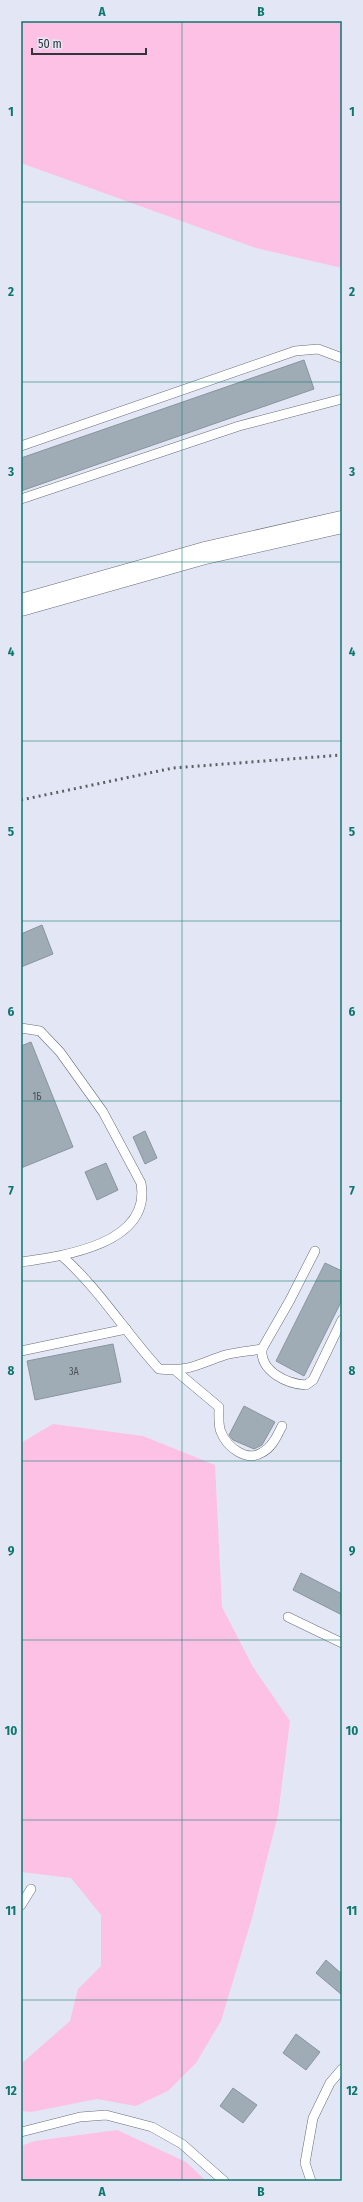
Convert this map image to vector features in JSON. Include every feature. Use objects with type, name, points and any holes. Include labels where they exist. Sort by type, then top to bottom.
[{"type":"main road","points":[[21,605],[205,553],[342,522]]},
{"type":"lane","points":[[21,446],[295,351],[318,349],[342,358]]},
{"type":"lane","points":[[21,499],[239,426],[342,399]]},
{"type":"lane","points":[[21,1028],[40,1031],[60,1052],[103,1112],[141,1183],[143,1193],[133,1221],[114,1238],[62,1256],[21,1262]]},
{"type":"lane","points":[[315,1251],[290,1300],[262,1349],[266,1364],[274,1374],[292,1384],[306,1386],[314,1380],[342,1320]]},
{"type":"lane","points":[[62,1256],[84,1275],[140,1348],[159,1369],[176,1371],[192,1369],[226,1355],[262,1349]]},
{"type":"lane","points":[[21,1350],[126,1329]]},
{"type":"lane","points":[[176,1371],[219,1407],[221,1432],[238,1452],[248,1456],[261,1454],[274,1442],[282,1426]]},
{"type":"lane","points":[[288,1617],[342,1643]]},
{"type":"lane","points":[[21,1905],[31,1889]]},
{"type":"lane","points":[[311,2181],[305,2163],[313,2118],[330,2083],[342,2069]]},
{"type":"lane","points":[[21,2132],[80,2117],[106,2115],[152,2127],[182,2144],[224,2181]]},
{"type":"shaded area","points":[[21,21],[342,21],[342,268],[256,248],[21,163]]},
{"type":"shaded area","points":[[53,1424],[143,1436],[215,1465],[222,1607],[253,1667],[290,1721],[278,1815],[252,1918],[221,2021],[196,2063],[168,2091],[136,2106],[97,2099],[31,2112],[21,2111],[21,2064],[70,2021],[78,1989],[101,1966],[101,1915],[71,1878],[21,1872],[21,1443]]},
{"type":"shaded area","points":[[117,2130],[186,2162],[206,2181],[21,2181],[21,2146],[35,2141]]},
{"type":"building","points":[[304,360],[314,389],[21,491],[21,458]]},
{"type":"building","points":[[42,925],[53,954],[21,967],[21,934]]},
{"type":"building","points":[[31,1042],[73,1147],[21,1168],[21,1046]]},
{"type":"building","points":[[145,1131],[157,1158],[145,1164],[133,1137]]},
{"type":"building","points":[[106,1163],[118,1190],[97,1200],[85,1172]]},
{"type":"building","points":[[325,1263],[342,1271],[342,1300],[304,1376],[276,1361]]},
{"type":"building","points":[[113,1344],[121,1382],[35,1400],[27,1361]]},
{"type":"building","points":[[244,1406],[275,1422],[262,1445],[254,1449],[233,1440],[229,1435]]},
{"type":"building","points":[[301,1573],[342,1594],[342,1615],[293,1590]]},
{"type":"building","points":[[326,1960],[342,1974],[342,1995],[316,1973]]},
{"type":"building","points":[[296,2034],[320,2052],[306,2070],[283,2053]]},
{"type":"building","points":[[233,2088],[257,2105],[243,2123],[220,2106]]},
{"type":"railway","points":[[21,800],[173,768],[342,755]]}]
